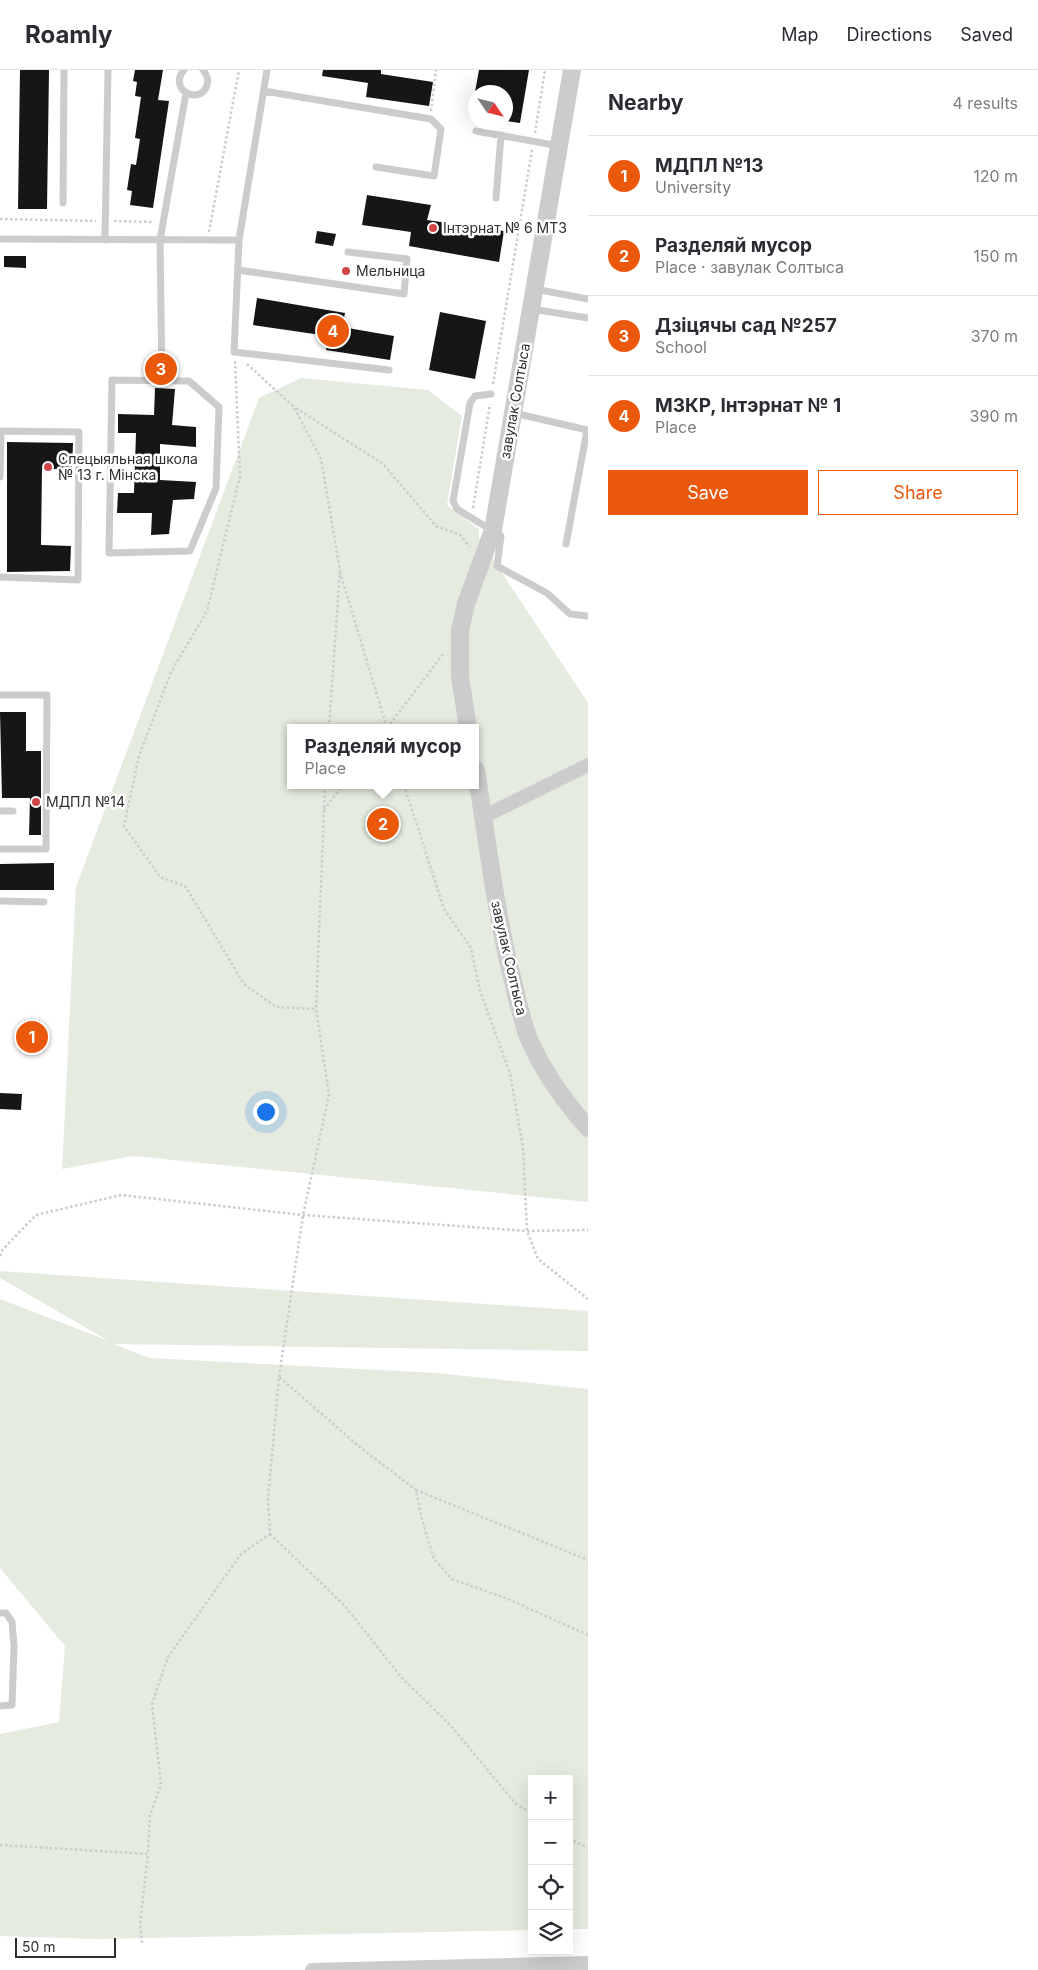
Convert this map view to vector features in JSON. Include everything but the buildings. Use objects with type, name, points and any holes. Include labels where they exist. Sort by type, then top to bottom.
[{"type":"street","name":"завулак Солтыса","points":[[467,724],[460,676],[460,632],[466,604],[493,530],[572,70]]},
{"type":"street","points":[[483,817],[588,764]]},
{"type":"street","name":"завулак Солтыса","points":[[479,789],[500,927],[530,1039],[561,1094],[588,1128]]},
{"type":"street","points":[[312,1970],[588,1963]]},
{"type":"lane","points":[[63,203],[64,70]]},
{"type":"lane","points":[[105,240],[108,70]]},
{"type":"lane","points":[[184,70],[179,81],[182,90],[196,95],[204,90],[208,78],[203,70]]},
{"type":"lane","points":[[267,70],[239,240],[234,352],[389,370]]},
{"type":"lane","points":[[264,91],[431,119],[441,129],[434,176],[376,167]]},
{"type":"lane","points":[[162,380],[160,240],[186,93]]},
{"type":"lane","points":[[476,131],[560,146]]},
{"type":"lane","points":[[496,198],[501,135]]},
{"type":"lane","points":[[0,239],[239,240]]},
{"type":"lane","points":[[238,270],[404,294],[407,259],[348,252]]},
{"type":"lane","points":[[535,289],[588,299]]},
{"type":"lane","points":[[531,309],[588,318]]},
{"type":"lane","points":[[112,380],[162,380],[189,381],[219,407],[216,488],[190,551],[109,553],[112,380]]},
{"type":"lane","points":[[491,394],[475,396],[470,403],[453,501],[457,509],[501,536],[497,566],[547,593],[570,614],[588,616]]},
{"type":"lane","points":[[513,413],[587,430],[566,544]]},
{"type":"lane","points":[[0,476],[1,431],[79,432],[78,580],[0,577]]},
{"type":"lane","points":[[0,695],[47,695],[46,849],[0,849]]},
{"type":"lane","points":[[0,811],[13,811]]},
{"type":"lane","points":[[0,901],[44,902]]},
{"type":"lane","points":[[0,1613],[6,1613],[12,1622],[14,1646],[12,1705],[0,1706]]},
{"type":"path","points":[[208,240],[239,70]]},
{"type":"path","points":[[431,119],[436,70]]},
{"type":"path","points":[[472,519],[545,70]]},
{"type":"path","points":[[0,219],[164,222]]},
{"type":"path","points":[[234,352],[294,407],[384,464],[436,526],[460,535],[481,563]]},
{"type":"path","points":[[234,352],[240,476],[207,611],[171,672],[161,697],[139,756],[124,826],[160,877],[185,886],[244,984],[276,1006],[316,1009]]},
{"type":"path","points":[[294,407],[321,459],[340,570],[386,724]]},
{"type":"path","points":[[329,724],[340,570]]},
{"type":"path","points":[[390,724],[460,632]]},
{"type":"path","points":[[325,789],[316,1009],[330,1095],[303,1215],[279,1377],[268,1499],[270,1534],[345,1606],[401,1677],[451,1726],[515,1803],[528,1811]]},
{"type":"path","points":[[324,811],[340,789]]},
{"type":"path","points":[[405,789],[444,909],[471,948],[480,991],[510,1073],[523,1148],[527,1231],[538,1259],[588,1299]]},
{"type":"path","points":[[0,1256],[3,1249],[36,1215],[121,1195],[303,1215],[527,1231],[588,1230]]},
{"type":"path","points":[[279,1377],[361,1448],[416,1490],[588,1560]]},
{"type":"path","points":[[416,1490],[422,1520],[434,1559],[452,1579],[508,1599],[588,1635]]},
{"type":"path","points":[[142,1943],[140,1924],[148,1854],[150,1815],[161,1785],[152,1704],[168,1657],[242,1554],[270,1534]]},
{"type":"path","points":[[573,1841],[588,1848]]},
{"type":"path","points":[[0,1845],[148,1854]]},
{"type":"shaded area","points":[[301,378],[428,390],[462,416],[447,505],[479,529],[479,538],[588,703],[588,1202],[133,1156],[62,1169],[76,887],[259,398]]},
{"type":"shaded area","points":[[0,1271],[588,1311],[588,1351],[114,1344],[149,1358],[437,1373],[588,1389],[588,1929],[573,1929],[573,1775],[528,1775],[528,1930],[99,1939],[0,1936],[0,1734],[59,1722],[65,1646],[0,1568],[0,1299],[109,1341],[0,1278]]},
{"type":"place","name":"Інтэрнат № 6 МТЗ","points":[[433,228]]},
{"type":"place","name":"Мельница","points":[[346,271]]},
{"type":"place","name":"МЗКР, Інтэрнат № 1","points":[[333,331]]},
{"type":"place","name":"Дзіцячы сад №257","points":[[161,369]]},
{"type":"place","name":"Спецыяльная школа № 13 г. Мінска","points":[[48,467]]},
{"type":"place","name":"МДПЛ №14","points":[[36,802]]},
{"type":"place","name":"Разделяй мусор","points":[[383,824]]},
{"type":"place","name":"МДПЛ №13","points":[[32,1037]]}]
